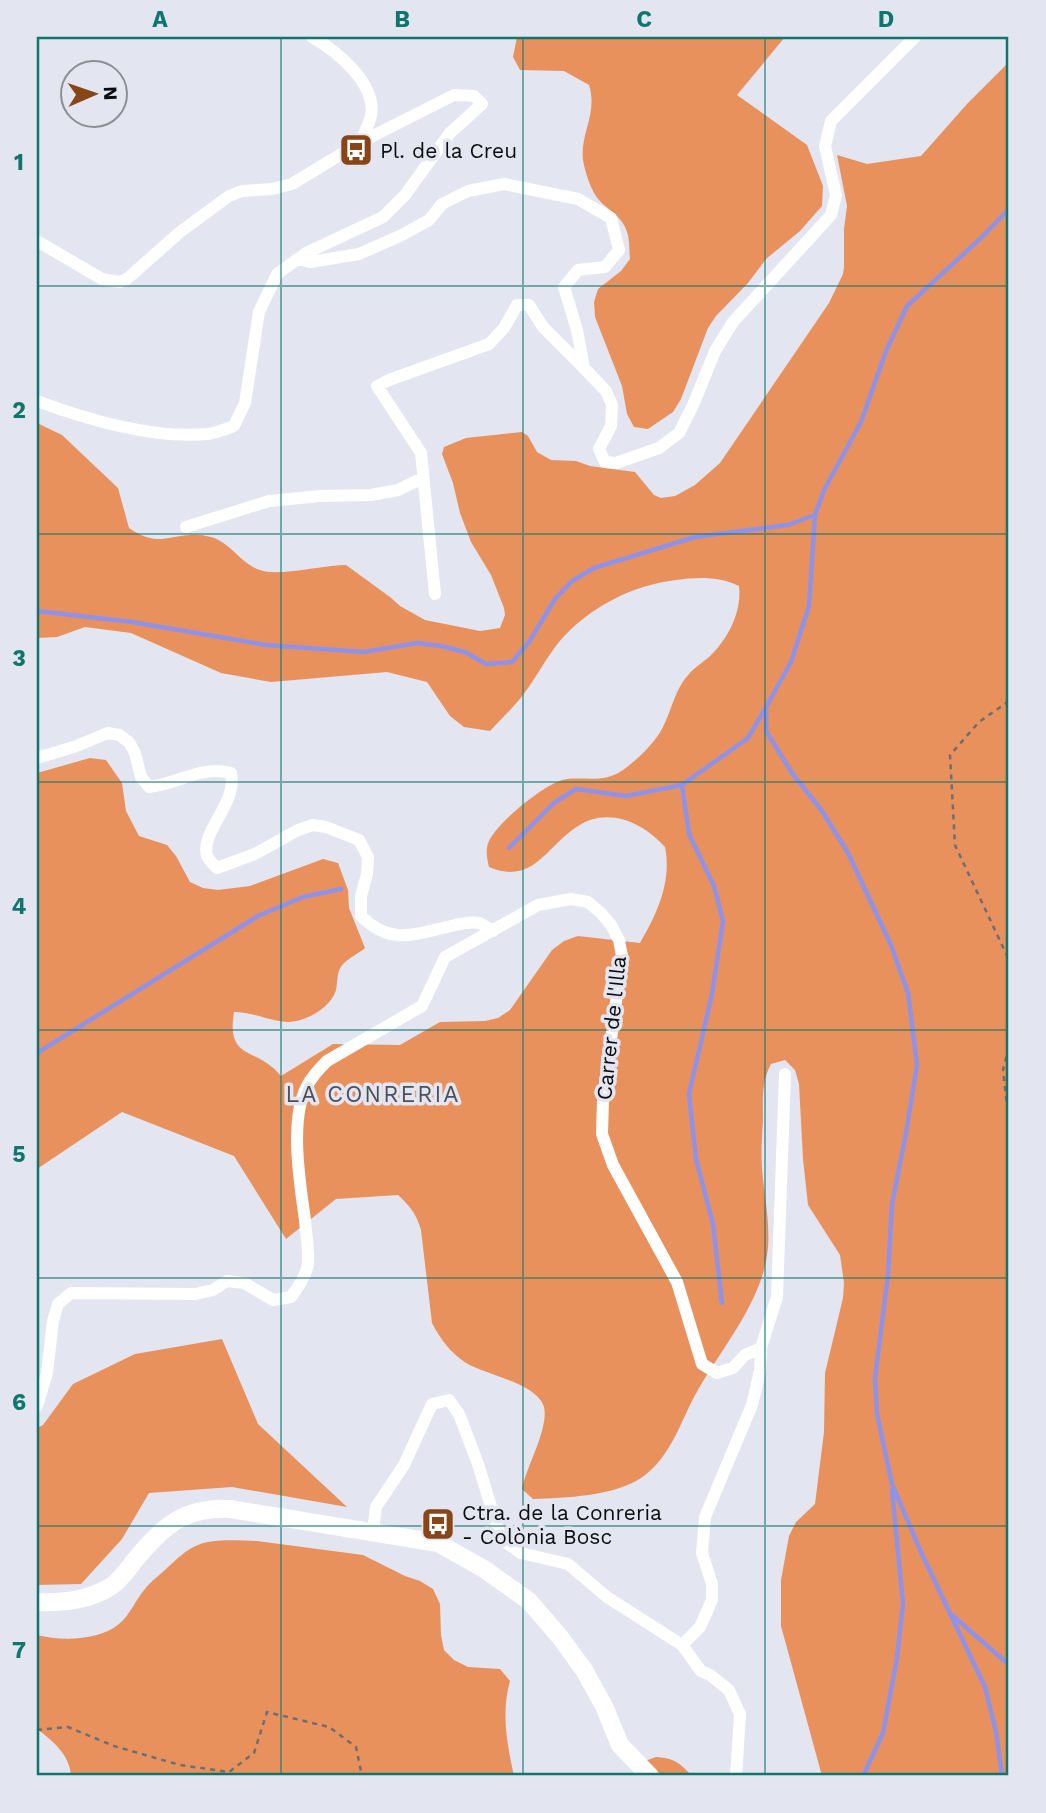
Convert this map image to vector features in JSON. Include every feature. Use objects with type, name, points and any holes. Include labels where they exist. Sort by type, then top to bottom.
[{"type":"street","points":[[312,37],[355,73],[368,88],[371,116],[361,142]]},
{"type":"street","points":[[435,594],[421,453],[377,386],[489,344],[504,328],[517,305],[529,305],[543,327],[606,391],[612,405],[611,426],[599,449],[605,462],[616,463],[659,448],[679,433],[715,351],[733,322],[831,215],[836,195],[825,146],[831,121],[915,37]]},
{"type":"street","points":[[37,241],[102,279],[120,282],[134,275],[180,232],[229,196],[242,191],[272,189],[292,184],[361,142],[454,95],[474,96],[482,104],[450,133],[405,195],[383,216],[306,253],[277,274],[259,312],[245,403],[234,426],[210,434],[152,432],[58,409],[37,401]]},
{"type":"street","points":[[299,259],[310,262],[359,254],[429,220],[442,204],[468,191],[505,184],[578,199],[611,218],[619,250],[605,267],[578,270],[564,287],[577,330],[584,368]]},
{"type":"street","points":[[186,527],[269,501],[320,495],[370,495],[398,490],[423,478]]},
{"type":"street","points":[[37,758],[108,733],[120,735],[129,742],[135,753],[141,777],[149,787],[161,786],[207,770],[220,770],[231,774],[234,786],[206,846],[207,858],[217,869],[255,854],[298,830],[313,825],[326,827],[359,840],[368,857],[361,897],[361,916],[373,928],[394,937],[479,923],[493,932]]},
{"type":"street","name":"Carrer de l'Illa","points":[[37,1406],[47,1373],[53,1321],[58,1304],[71,1293],[195,1294],[213,1290],[227,1281],[244,1283],[273,1300],[290,1297],[301,1283],[307,1265],[298,1160],[300,1105],[305,1088],[314,1073],[327,1061],[422,1006],[445,957],[538,905],[571,899],[588,902],[601,912],[619,940],[622,956],[601,1117],[606,1150],[670,1267],[683,1297],[702,1364],[717,1373],[733,1368],[745,1355],[761,1348]]},
{"type":"street","points":[[682,1645],[700,1627],[712,1600],[712,1584],[702,1553],[705,1517],[752,1405],[757,1389],[761,1348],[777,1297],[785,1074]]},
{"type":"street","points":[[373,1531],[376,1507],[404,1465],[432,1404],[449,1400],[459,1414],[478,1464],[500,1539],[521,1553],[568,1564],[607,1597],[682,1645],[701,1671],[729,1690],[740,1714],[736,1776]]},
{"type":"street","points":[[37,1602],[81,1599],[112,1587],[173,1521],[202,1510],[230,1509],[438,1543],[484,1569],[529,1601],[584,1670],[604,1706],[620,1745],[650,1776]]},
{"type":"path","points":[[1009,701],[979,722],[950,755],[955,845],[1009,960]]},
{"type":"path","points":[[1009,1047],[1003,1070],[1009,1122]]},
{"type":"path","points":[[1003,1070],[1009,1066]]},
{"type":"path","points":[[37,1730],[68,1727],[114,1746],[180,1765],[229,1772],[254,1753],[267,1712],[329,1727],[356,1747],[362,1776]]},
{"type":"shaded area","points":[[517,37],[785,37],[737,95],[807,145],[823,186],[822,206],[800,231],[766,259],[748,283],[716,316],[708,328],[681,399],[673,412],[648,429],[634,427],[627,414],[622,386],[595,317],[594,302],[598,289],[621,271],[630,259],[625,227],[596,196],[584,165],[584,141],[591,105],[589,85],[564,71],[520,70],[513,57]]},
{"type":"shaded area","points":[[1009,62],[1009,1776],[822,1776],[781,1626],[781,1580],[789,1536],[796,1522],[815,1504],[824,1432],[825,1373],[843,1298],[844,1283],[840,1255],[808,1205],[799,1084],[795,1070],[785,1060],[771,1064],[764,1085],[762,1162],[768,1248],[765,1268],[750,1305],[698,1390],[660,1460],[641,1478],[630,1484],[589,1495],[533,1499],[522,1489],[543,1426],[544,1407],[532,1392],[522,1386],[466,1363],[442,1340],[432,1323],[421,1230],[412,1211],[398,1195],[336,1199],[286,1239],[234,1156],[122,1112],[37,1169],[37,773],[90,758],[106,760],[122,783],[126,811],[139,836],[167,845],[190,882],[203,888],[218,890],[250,886],[323,859],[338,863],[348,890],[349,908],[365,948],[343,964],[338,973],[333,997],[316,1013],[302,1020],[288,1022],[234,1012],[235,1039],[246,1052],[262,1060],[281,1076],[333,1044],[400,1045],[440,1022],[498,1018],[510,1010],[552,950],[564,941],[578,936],[640,943],[662,897],[667,860],[665,847],[646,830],[611,817],[587,821],[564,836],[537,862],[516,871],[489,867],[488,844],[494,833],[512,814],[548,787],[567,779],[609,777],[623,770],[646,750],[663,727],[684,680],[716,650],[728,633],[736,615],[739,586],[716,579],[684,579],[643,587],[612,600],[583,619],[559,642],[523,695],[490,731],[464,727],[450,716],[427,682],[387,672],[271,682],[221,673],[131,633],[85,627],[57,637],[37,638],[37,423],[62,435],[118,488],[129,528],[140,535],[159,539],[185,535],[214,538],[253,567],[268,572],[346,565],[400,606],[425,620],[480,631],[500,628],[505,615],[504,608],[491,575],[471,542],[460,513],[442,454],[444,447],[466,438],[522,432],[528,436],[537,452],[551,460],[576,461],[590,466],[635,472],[654,495],[661,498],[675,496],[695,485],[720,463],[829,303],[843,274],[847,206],[837,155],[867,164],[921,156]]},
{"type":"shaded area","points":[[222,1339],[258,1424],[347,1507],[232,1487],[149,1493],[122,1539],[81,1584],[37,1585],[37,1428],[43,1425],[73,1384],[135,1354]]},
{"type":"shaded area","points":[[212,1541],[257,1541],[363,1555],[433,1589],[440,1604],[444,1650],[454,1660],[468,1667],[500,1669],[510,1681],[505,1717],[514,1776],[71,1776],[64,1755],[37,1729],[37,1635],[68,1639],[91,1637],[111,1630],[130,1612],[147,1586],[190,1549]]},
{"type":"shaded area","points":[[656,1757],[676,1762],[692,1776],[638,1776],[642,1762]]},
{"type":"waterway","points":[[1002,1776],[996,1732],[985,1687],[892,1484],[877,1414],[875,1378],[888,1275],[892,1204],[917,1065],[908,993],[891,945],[848,853],[766,731],[766,707],[791,662],[809,606],[815,515],[824,490],[861,422],[886,351],[907,306],[1009,209]]},
{"type":"waterway","points":[[37,611],[132,622],[266,645],[364,652],[417,643],[465,652],[486,664],[512,662],[529,642],[555,599],[572,581],[594,568],[695,537],[788,525],[815,515]]},
{"type":"waterway","points":[[722,1303],[713,1224],[696,1159],[689,1094],[712,994],[723,921],[714,886],[689,834],[682,785],[748,738],[765,709]]},
{"type":"waterway","points":[[509,848],[554,803],[576,789],[626,796],[682,785]]},
{"type":"waterway","points":[[37,1053],[258,916],[303,897],[341,889]]},
{"type":"waterway","points":[[863,1776],[883,1733],[897,1658],[903,1604],[892,1490]]},
{"type":"waterway","points":[[952,1615],[1009,1665]]},
{"type":"place","name":"Pl. de la Creu","points":[[356,150]]},
{"type":"place","name":"Ctra. de la Conreria - Colònia Bosc","points":[[438,1524]]},
{"type":"district","name":"LA CONRERIA","points":[[373,1094]]}]
